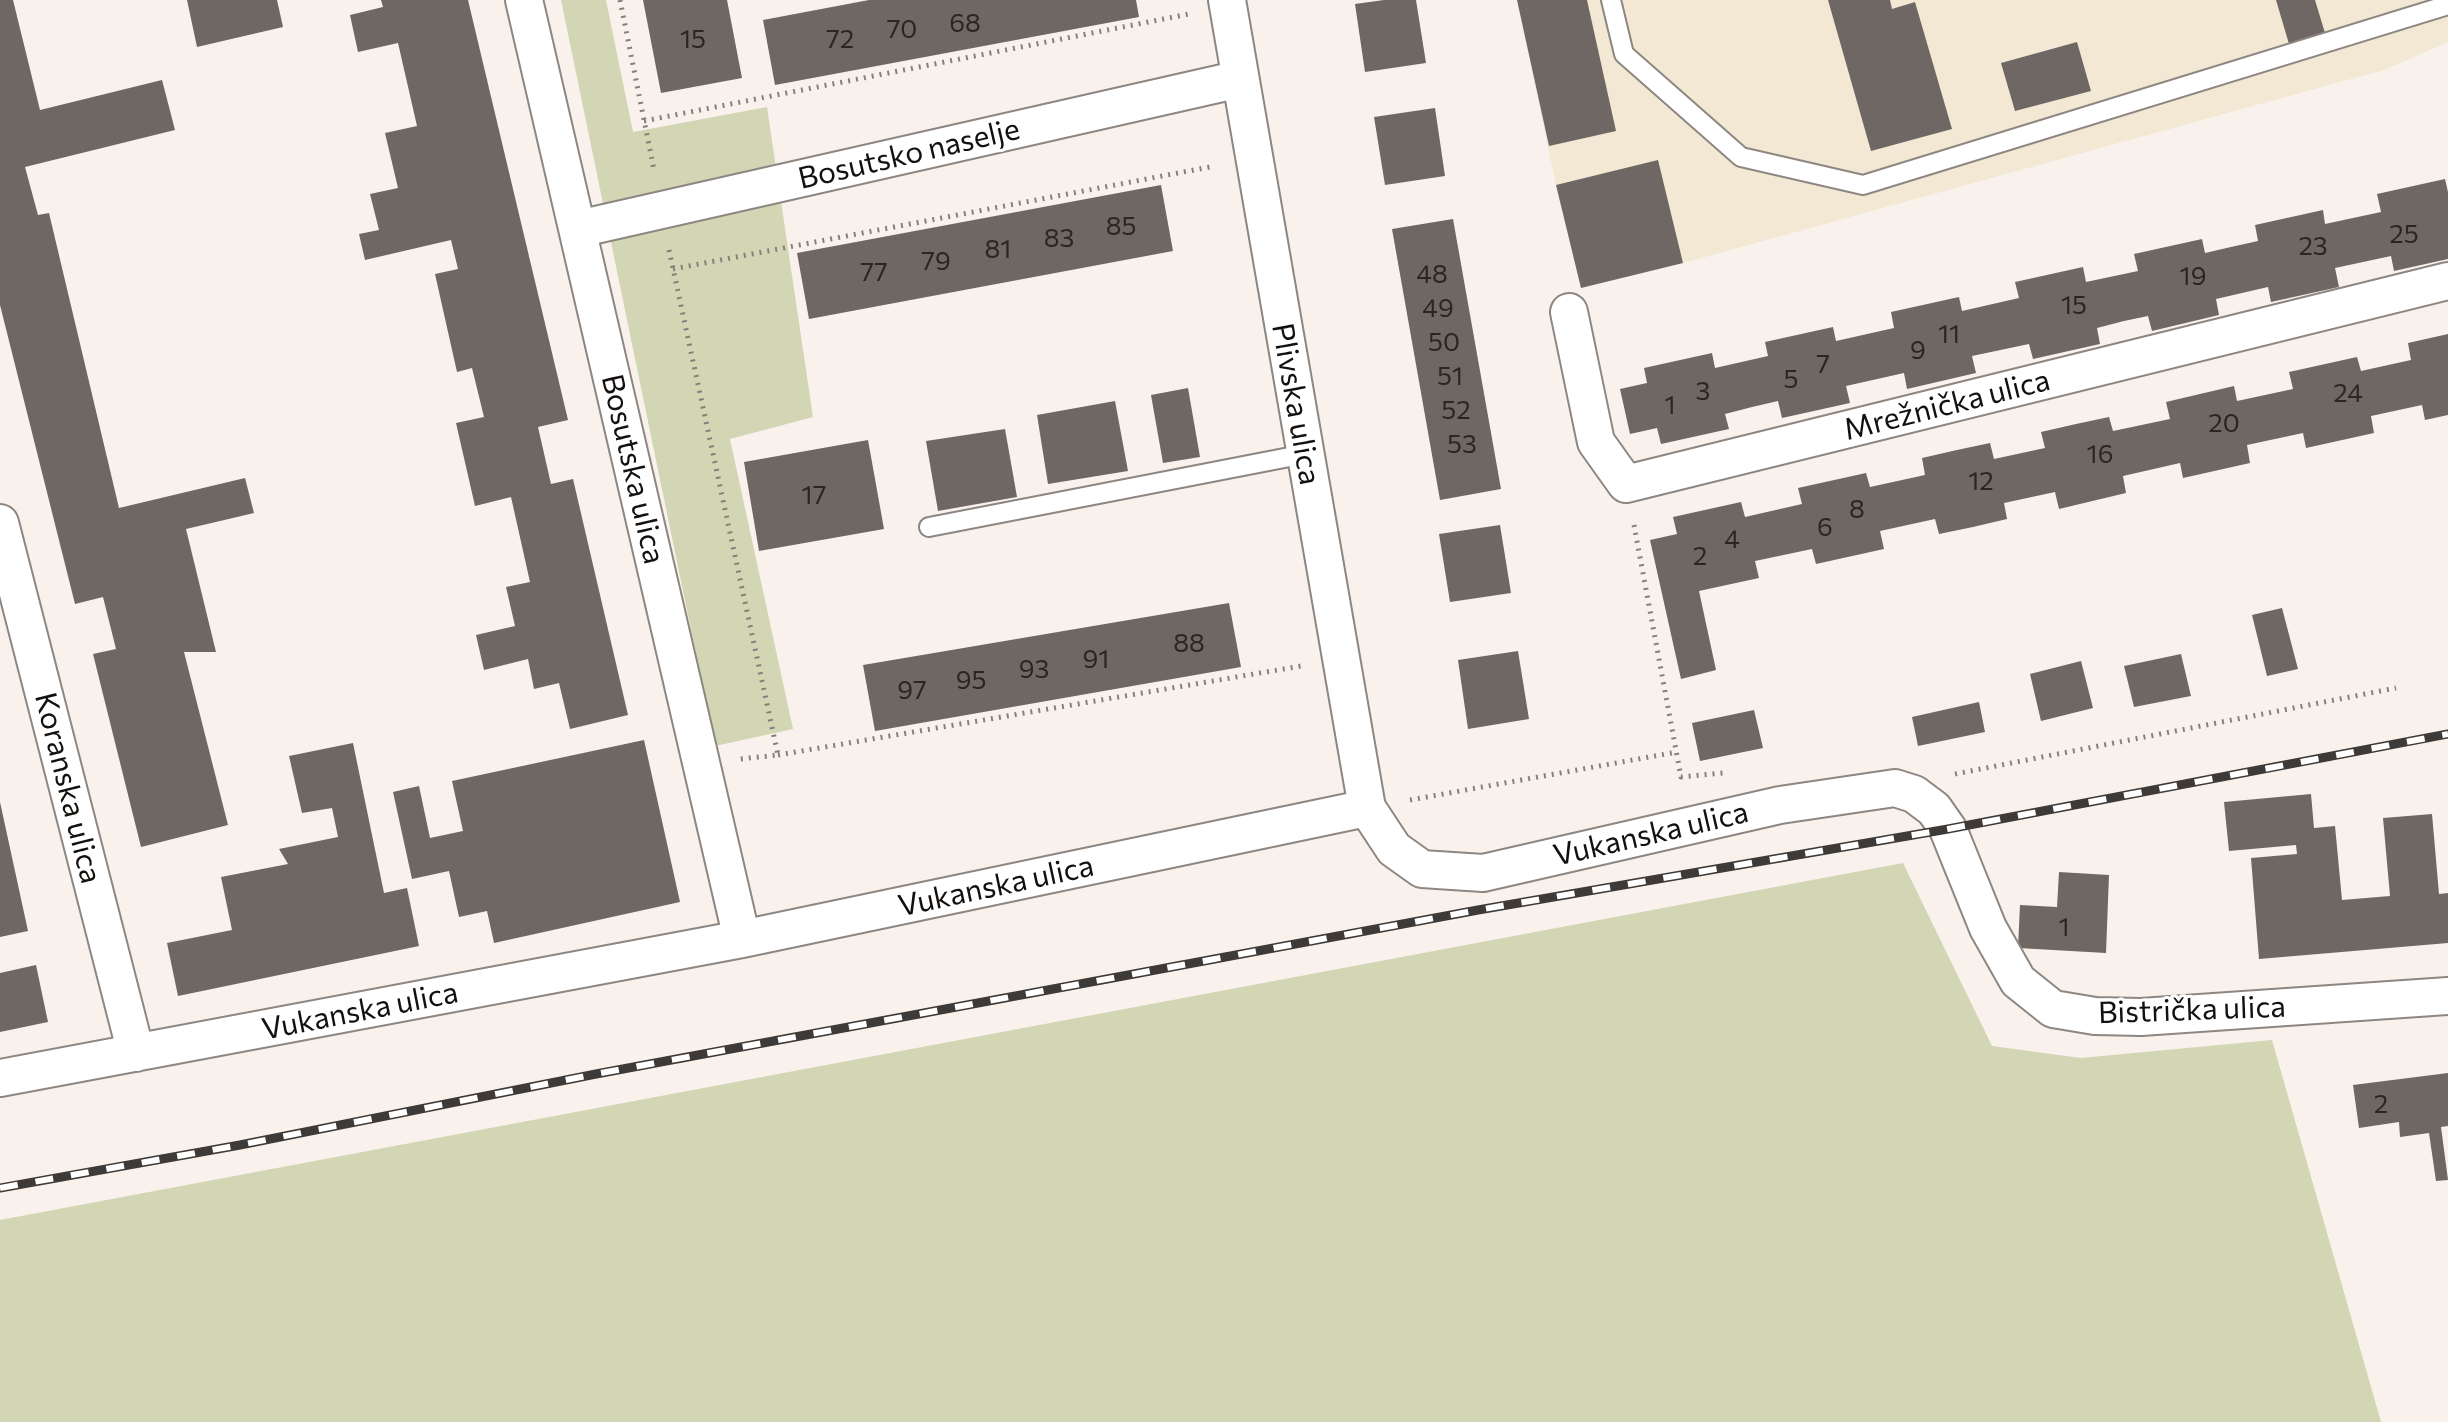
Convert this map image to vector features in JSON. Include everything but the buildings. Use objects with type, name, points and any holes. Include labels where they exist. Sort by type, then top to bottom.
[{"type":"street","name":"Bosutska ulica","points":[[524,0],[742,939]]},
{"type":"street","name":"Plivska ulica","points":[[1227,3],[1367,808]]},
{"type":"street","name":"Bosutsko naselje","points":[[578,229],[1240,79]]},
{"type":"street","name":"Mrežnička ulica","points":[[1626,484],[2448,281]]},
{"type":"street","points":[[1569,312],[1596,442],[1626,484]]},
{"type":"street","name":"Koranska ulica","points":[[0,523],[136,1053]]},
{"type":"street","name":"Vukanska ulica","points":[[0,1078],[742,939],[1367,808],[1394,849],[1422,869],[1483,873],[1780,805],[1895,788],[1914,794]]},
{"type":"street","name":"Bistrička ulica","points":[[1914,794],[1934,809],[1948,829],[1988,928],[2018,981],[2053,1009],[2095,1016],[2141,1017],[2448,996]]},
{"type":"lane","points":[[1611,0],[1624,54],[1741,157],[1863,185],[2448,5]]},
{"type":"lane","points":[[929,527],[1305,454]]},
{"type":"path","points":[[620,0],[673,269],[778,755]]},
{"type":"path","points":[[644,121],[1227,3]]},
{"type":"path","points":[[673,269],[1254,159]]},
{"type":"path","points":[[1626,484],[1681,777],[1726,773]]},
{"type":"path","points":[[701,763],[778,755],[1342,659]]},
{"type":"path","points":[[1914,794],[1930,783],[1953,774],[2396,688]]},
{"type":"path","points":[[1367,808],[1677,752]]},
{"type":"shaded area","points":[[1517,0],[2448,0],[2448,42],[2387,69],[1683,263],[1581,288]]},
{"type":"green space","points":[[561,0],[606,0],[633,132],[767,107],[813,417],[730,439],[793,729],[715,746]]},
{"type":"green space","points":[[1903,863],[1992,1046],[2081,1058],[2272,1040],[2381,1422],[0,1422],[0,1220]]},
{"type":"railway","points":[[0,1188],[1478,910],[1948,829],[2448,734]]}]
